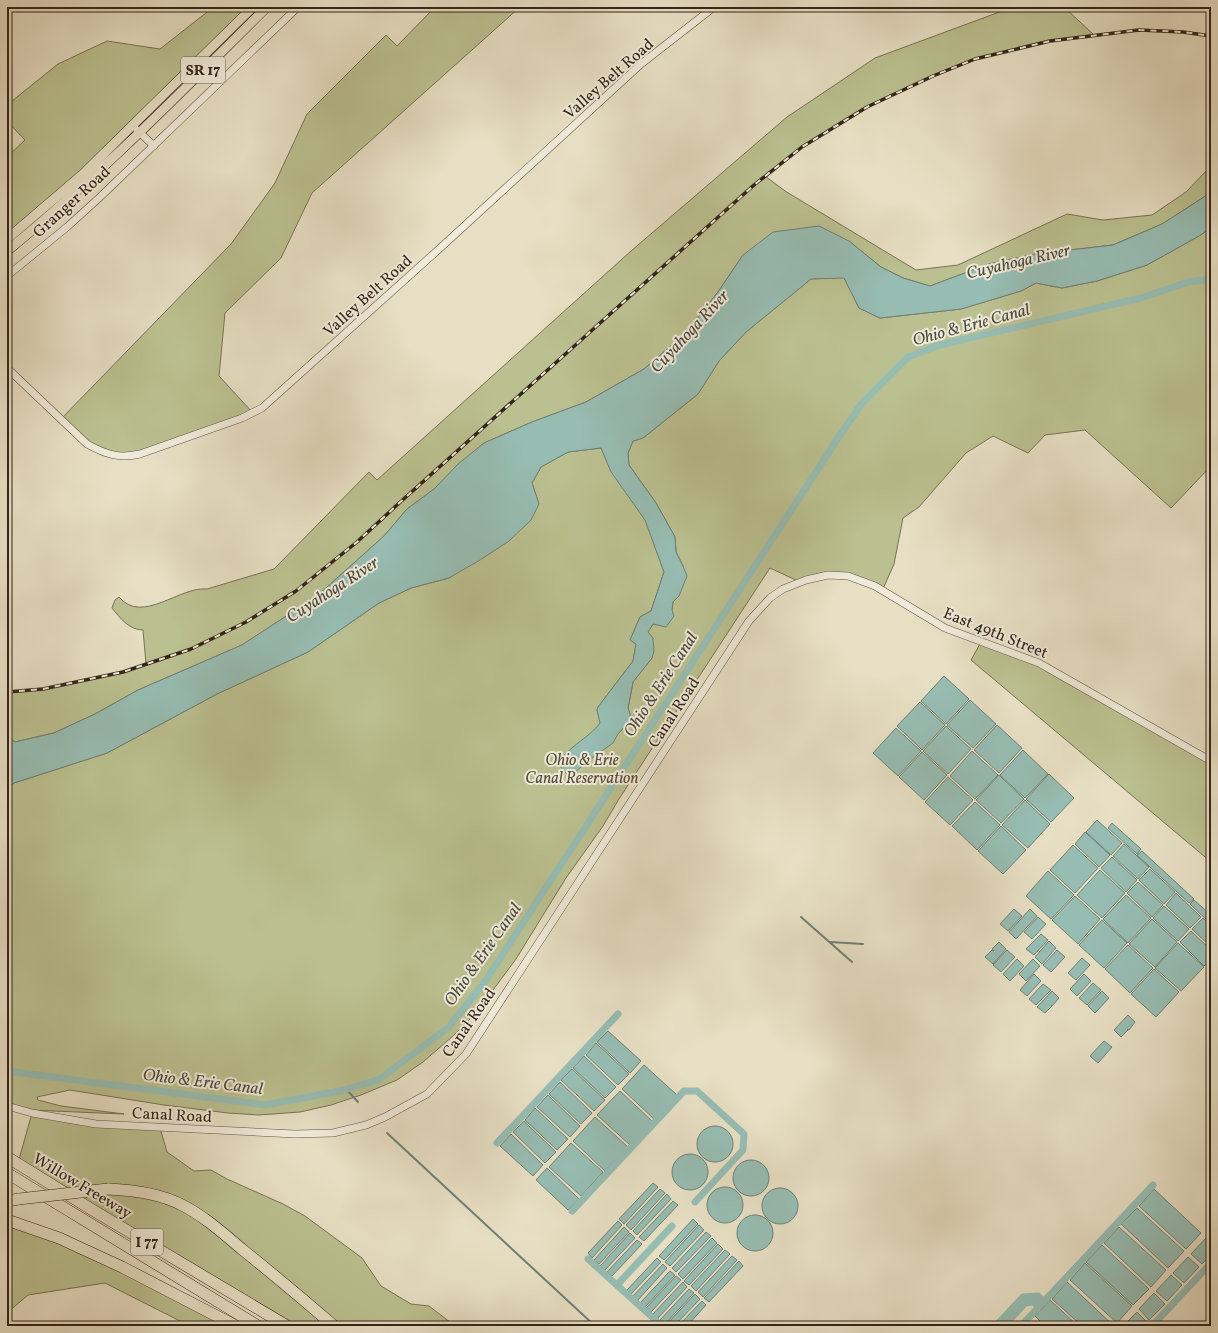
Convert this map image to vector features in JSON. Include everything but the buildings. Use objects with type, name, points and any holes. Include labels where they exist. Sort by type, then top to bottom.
[{"type":"highway","name":"Willow Freeway","points":[[7,1156],[91,1209],[287,1326]]},
{"type":"highway","name":"Willow Freeway","points":[[7,1173],[258,1326]]},
{"type":"highway","points":[[7,1201],[108,1189],[131,1190],[158,1196],[192,1211],[235,1244],[334,1326]]},
{"type":"highway","points":[[7,1220],[59,1238],[108,1260],[236,1326]]},
{"type":"main road","name":"Granger Road","points":[[7,251],[73,195],[253,7]]},
{"type":"main road","name":"Granger Road","points":[[7,239],[136,129],[267,7]]},
{"type":"street","name":"Granger Road","points":[[7,276],[67,227],[154,146],[298,7]]},
{"type":"street","name":"Valley Belt Road","points":[[7,368],[87,444],[102,452],[128,457],[242,418],[262,408],[438,250],[641,64],[714,7]]},
{"type":"street","points":[[136,129],[154,146]]},
{"type":"street","name":"East 49th Street","points":[[749,621],[770,598],[783,589],[806,580],[828,575],[848,576],[879,588],[945,628],[1039,663],[1211,762]]},
{"type":"street","name":"Canal Road","points":[[7,1106],[32,1113],[96,1124],[287,1133],[333,1133],[366,1125],[385,1117],[427,1094],[466,1054],[749,621]]},
{"type":"green space","points":[[211,7],[253,7],[133,126],[7,239],[7,157],[25,140],[7,121],[7,105],[58,64],[107,41],[160,49],[211,9]]},
{"type":"green space","points":[[435,7],[520,7],[312,193],[281,258],[225,313],[219,376],[253,413],[140,454],[102,453],[61,419],[231,244],[275,183],[307,114],[386,35],[397,46]]},
{"type":"green space","points":[[1013,7],[1064,7],[1094,35],[1050,41],[975,59],[933,76],[867,107],[802,147],[765,176],[785,191],[916,270],[958,265],[1067,214],[1103,220],[1152,215],[1186,192],[1211,166],[1211,190],[1204,197],[1162,224],[1113,245],[1035,254],[989,264],[930,286],[903,278],[881,267],[849,241],[743,255],[718,292],[686,333],[644,369],[586,402],[532,422],[484,443],[434,489],[407,509],[384,536],[317,596],[242,645],[138,690],[95,714],[54,733],[15,742],[7,736],[7,692],[78,682],[146,664],[143,630],[129,626],[112,608],[115,600],[119,597],[128,605],[139,607],[150,606],[185,593],[207,589],[274,569],[369,472],[377,480],[631,251],[787,117],[875,58]]},
{"type":"green space","name":"Ohio & Erie Canal Reservation","points":[[1211,228],[1211,466],[1171,508],[1085,430],[1045,435],[1028,453],[993,436],[966,453],[919,507],[903,518],[894,564],[883,589],[848,576],[828,575],[800,582],[770,568],[619,799],[603,826],[566,878],[516,959],[476,1013],[453,1036],[423,1062],[397,1080],[361,1095],[331,1105],[300,1112],[259,1115],[228,1113],[164,1105],[70,1090],[37,1097],[38,1100],[61,1106],[124,1114],[7,1109],[7,788],[14,783],[107,753],[217,694],[308,652],[379,603],[411,588],[449,578],[539,504],[532,483],[541,467],[568,452],[601,448],[612,472],[634,504],[643,513],[664,572],[651,611],[640,617],[630,640],[636,644],[633,661],[597,710],[600,721],[620,732],[628,722],[630,714],[628,709],[633,682],[652,658],[648,632],[653,624],[660,625],[672,610],[673,602],[679,596],[683,566],[676,552],[675,537],[656,503],[629,465],[628,453],[633,441],[643,438],[698,394],[719,361],[746,332],[811,279],[844,277],[859,308],[880,318],[961,309],[1021,291],[1036,283],[1062,288],[1097,281],[1147,265]]},
{"type":"green space","points":[[981,642],[1039,663],[1211,761],[1211,862],[971,660]]},
{"type":"green space","points":[[32,1113],[96,1124],[160,1128],[167,1152],[194,1171],[211,1170],[305,1216],[362,1258],[381,1286],[411,1304],[429,1306],[455,1326],[287,1326],[18,1163]]},
{"type":"green space","points":[[7,1220],[59,1238],[236,1326],[188,1326],[105,1283],[28,1295],[7,1313]]},
{"type":"water","name":"Cuyahoga River","points":[[1211,190],[1211,228],[1147,265],[1097,281],[1062,288],[1036,283],[1021,291],[961,309],[880,318],[859,308],[844,278],[811,279],[746,332],[719,361],[698,394],[643,438],[633,441],[628,453],[629,465],[656,503],[675,537],[676,552],[687,576],[679,596],[673,602],[672,610],[674,616],[666,627],[653,624],[648,632],[653,638],[654,651],[652,658],[633,682],[628,708],[630,720],[618,734],[613,743],[576,771],[567,774],[560,766],[561,761],[568,751],[591,733],[600,723],[597,710],[598,707],[633,661],[636,644],[630,640],[640,617],[651,611],[664,572],[645,520],[611,472],[601,448],[568,452],[541,467],[532,483],[539,504],[531,520],[509,541],[449,578],[411,588],[379,603],[308,652],[217,694],[107,753],[14,783],[7,788],[7,736],[15,742],[54,733],[95,714],[138,690],[242,645],[317,596],[384,536],[407,509],[434,489],[458,464],[484,443],[532,422],[586,402],[644,369],[686,333],[718,292],[743,255],[773,232],[819,226],[849,241],[881,267],[903,278],[930,286],[989,264],[1035,254],[1113,245],[1162,224],[1204,197]]},
{"type":"water","points":[[944,676],[969,699],[946,724],[921,701]]},
{"type":"water","points":[[970,700],[996,724],[973,748],[947,725]]},
{"type":"water","points":[[920,702],[945,725],[922,750],[897,726]]},
{"type":"water","points":[[997,725],[1022,748],[999,773],[974,750]]},
{"type":"water","points":[[946,726],[971,749],[948,774],[923,751]]},
{"type":"water","points":[[896,728],[921,751],[898,776],[873,753]]},
{"type":"water","points":[[1023,750],[1048,774],[1025,798],[1000,775]]},
{"type":"water","points":[[972,751],[998,775],[975,799],[950,776]]},
{"type":"water","points":[[922,752],[947,775],[924,800],[899,777]]},
{"type":"water","points":[[1049,774],[1074,798],[1051,822],[1026,799]]},
{"type":"water","points":[[999,775],[1024,799],[1001,823],[976,800]]},
{"type":"water","points":[[948,777],[973,800],[950,825],[925,802]]},
{"type":"water","points":[[1025,800],[1050,824],[1028,848],[1002,825]]},
{"type":"water","points":[[975,802],[1000,825],[977,850],[952,826]]},
{"type":"water","points":[[1097,820],[1122,843],[1111,855],[1086,832]]},
{"type":"water","points":[[1112,823],[1141,849],[1137,854],[1108,828]]},
{"type":"water","points":[[1001,826],[1026,850],[1003,874],[978,851]]},
{"type":"water","points":[[1085,832],[1110,855],[1099,867],[1075,844]]},
{"type":"water","points":[[1124,844],[1149,867],[1138,879],[1113,856]]},
{"type":"water","points":[[1073,845],[1098,868],[1075,893],[1050,870]]},
{"type":"water","points":[[1142,851],[1194,899],[1189,903],[1137,855]]},
{"type":"water","points":[[1112,857],[1137,880],[1126,892],[1101,868]]},
{"type":"water","points":[[1150,869],[1175,892],[1164,904],[1139,880]]},
{"type":"water","points":[[1100,870],[1125,893],[1102,918],[1077,895]]},
{"type":"water","points":[[1048,871],[1074,895],[1051,919],[1026,896]]},
{"type":"water","points":[[1138,882],[1163,905],[1152,917],[1127,893]]},
{"type":"water","points":[[1176,893],[1201,917],[1190,928],[1166,905]]},
{"type":"water","points":[[1126,895],[1151,918],[1128,943],[1103,919]]},
{"type":"water","points":[[1075,896],[1100,919],[1078,944],[1052,920]]},
{"type":"water","points":[[1194,900],[1211,915],[1211,924],[1190,904]]},
{"type":"water","points":[[1164,906],[1189,929],[1178,941],[1153,918]]},
{"type":"water","points":[[1014,909],[1022,916],[1008,931],[1000,924]]},
{"type":"water","points":[[1030,909],[1037,916],[1016,939],[1009,932]]},
{"type":"water","points":[[1038,917],[1046,924],[1032,939],[1024,932]]},
{"type":"water","points":[[1203,918],[1211,926],[1211,947],[1192,929]]},
{"type":"water","points":[[1152,919],[1177,942],[1155,967],[1129,944]]},
{"type":"water","points":[[1102,920],[1127,943],[1104,968],[1079,945]]},
{"type":"water","points":[[1191,931],[1211,950],[1211,959],[1204,966],[1180,942]]},
{"type":"water","points":[[1041,934],[1048,940],[1034,955],[1026,949]]},
{"type":"water","points":[[1049,941],[1056,948],[1042,964],[1035,957]]},
{"type":"water","points":[[999,942],[1006,949],[993,964],[985,957],[992,950],[994,951],[992,949]]},
{"type":"water","points":[[1178,943],[1204,967],[1181,991],[1155,968]]},
{"type":"water","points":[[1128,945],[1153,968],[1130,993],[1105,969]]},
{"type":"water","points":[[1007,950],[1015,957],[1001,972],[993,965]]},
{"type":"water","points":[[1057,950],[1065,957],[1051,972],[1043,965]]},
{"type":"water","points":[[1082,958],[1090,965],[1076,980],[1068,973]]},
{"type":"water","points":[[1017,959],[1024,966],[1010,981],[1003,974]]},
{"type":"water","points":[[1033,959],[1040,966],[1026,981],[1019,974]]},
{"type":"water","points":[[1154,969],[1179,992],[1156,1017],[1131,994]]},
{"type":"water","points":[[1034,974],[1041,981],[1027,996],[1020,990]]},
{"type":"water","points":[[1084,974],[1091,981],[1077,996],[1070,989]]},
{"type":"water","points":[[1093,983],[1101,990],[1087,1005],[1079,998]]},
{"type":"water","points":[[1043,984],[1051,990],[1036,1005],[1029,999]]},
{"type":"water","points":[[1052,991],[1059,998],[1045,1013],[1037,1007]]},
{"type":"water","points":[[1102,991],[1109,998],[1095,1013],[1088,1006]]},
{"type":"water","points":[[1128,1015],[1135,1022],[1121,1037],[1114,1030]]},
{"type":"water","points":[[608,1031],[641,1061],[630,1073],[597,1042]]},
{"type":"water","points":[[1104,1041],[1112,1047],[1098,1063],[1090,1056]]},
{"type":"water","points":[[596,1043],[629,1074],[618,1085],[586,1055]]},
{"type":"water","points":[[584,1056],[616,1087],[605,1098],[573,1068]]},
{"type":"water","points":[[644,1065],[677,1095],[654,1119],[622,1089]]},
{"type":"water","points":[[572,1069],[605,1100],[594,1111],[561,1080]]},
{"type":"water","points":[[560,1082],[592,1113],[581,1124],[549,1094]]},
{"type":"water","points":[[620,1091],[652,1121],[630,1145],[597,1115]]},
{"type":"water","points":[[548,1095],[580,1126],[570,1137],[537,1107]]},
{"type":"water","points":[[535,1108],[568,1139],[557,1150],[525,1120]]},
{"type":"water","points":[[595,1117],[628,1147],[605,1171],[573,1141]]},
{"type":"water","points":[[524,1121],[556,1152],[545,1163],[513,1132]]},
{"type":"water","points":[[719,1126],[728,1131],[732,1137],[732,1151],[728,1157],[719,1162],[711,1162],[702,1157],[698,1151],[697,1140],[702,1131],[708,1127]]},
{"type":"water","points":[[511,1134],[543,1165],[533,1176],[500,1146]]},
{"type":"water","points":[[571,1143],[603,1172],[581,1196],[549,1167]]},
{"type":"water","points":[[694,1154],[703,1159],[707,1165],[707,1179],[703,1185],[694,1190],[686,1190],[677,1185],[673,1179],[672,1168],[677,1159],[683,1155]]},
{"type":"water","points":[[755,1160],[764,1165],[768,1171],[768,1185],[764,1191],[755,1196],[747,1196],[738,1191],[734,1185],[733,1174],[738,1165],[744,1161]]},
{"type":"water","points":[[547,1168],[579,1199],[568,1210],[536,1180]]},
{"type":"water","points":[[653,1183],[658,1187],[624,1224],[619,1219]]},
{"type":"water","points":[[729,1187],[738,1192],[742,1198],[742,1212],[738,1218],[729,1223],[721,1223],[712,1218],[708,1212],[707,1201],[712,1192],[718,1188]]},
{"type":"water","points":[[784,1188],[793,1193],[797,1199],[797,1213],[793,1219],[784,1224],[776,1224],[767,1219],[763,1213],[762,1202],[767,1193],[773,1189]]},
{"type":"water","points":[[660,1189],[665,1193],[631,1230],[626,1225]]},
{"type":"water","points":[[1154,1189],[1201,1233],[1186,1249],[1139,1206]]},
{"type":"water","points":[[667,1194],[671,1199],[637,1235],[633,1231]]},
{"type":"water","points":[[673,1201],[678,1205],[644,1241],[639,1237]]},
{"type":"water","points":[[1137,1208],[1184,1251],[1168,1268],[1121,1224]]},
{"type":"water","points":[[759,1215],[768,1220],[772,1226],[772,1240],[768,1246],[759,1251],[751,1251],[742,1246],[738,1240],[737,1229],[742,1220],[748,1216]]},
{"type":"water","points":[[693,1219],[698,1224],[664,1260],[659,1256]]},
{"type":"water","points":[[618,1221],[622,1225],[592,1258],[588,1253]]},
{"type":"water","points":[[699,1225],[704,1230],[670,1266],[665,1262]]},
{"type":"water","points":[[624,1227],[629,1232],[599,1264],[594,1260]]},
{"type":"water","points":[[1119,1227],[1166,1270],[1151,1287],[1104,1243]]},
{"type":"water","points":[[706,1232],[711,1236],[676,1272],[672,1268]]},
{"type":"water","points":[[630,1233],[635,1238],[605,1270],[600,1266]]},
{"type":"water","points":[[712,1238],[717,1243],[683,1279],[678,1274]]},
{"type":"water","points":[[1206,1238],[1211,1242],[1211,1254],[1202,1264],[1191,1254]]},
{"type":"water","points":[[637,1240],[642,1244],[612,1276],[607,1272]]},
{"type":"water","points":[[718,1244],[723,1249],[689,1285],[684,1281]]},
{"type":"water","points":[[1102,1245],[1149,1289],[1133,1305],[1086,1262]]},
{"type":"water","points":[[725,1250],[730,1254],[696,1291],[691,1286]]},
{"type":"water","points":[[732,1256],[737,1260],[703,1297],[698,1292]]},
{"type":"water","points":[[1188,1257],[1199,1267],[1184,1283],[1173,1273]]},
{"type":"water","points":[[657,1258],[661,1262],[631,1294],[627,1290]]},
{"type":"water","points":[[739,1261],[743,1266],[709,1302],[704,1298]]},
{"type":"water","points":[[1085,1263],[1132,1306],[1117,1323],[1070,1280]]},
{"type":"water","points":[[663,1264],[667,1268],[638,1300],[633,1296]]},
{"type":"water","points":[[670,1271],[675,1275],[645,1307],[640,1303]]},
{"type":"water","points":[[1171,1275],[1182,1285],[1167,1301],[1156,1291]]},
{"type":"water","points":[[676,1276],[681,1280],[651,1312],[646,1308]]},
{"type":"water","points":[[683,1282],[687,1287],[657,1319],[653,1314]]},
{"type":"water","points":[[1067,1282],[1114,1326],[1082,1326],[1052,1299]]},
{"type":"water","points":[[689,1289],[694,1293],[664,1325],[659,1321]]},
{"type":"water","points":[[1154,1293],[1165,1304],[1149,1320],[1139,1309]]},
{"type":"water","points":[[695,1294],[700,1299],[674,1326],[665,1326]]},
{"type":"water","points":[[1050,1300],[1078,1326],[1045,1326],[1035,1316]]},
{"type":"water","points":[[702,1301],[706,1305],[687,1326],[678,1326]]},
{"type":"water","points":[[1137,1312],[1147,1322],[1144,1326],[1123,1326]]},
{"type":"waterway","name":"Ohio & Erie Canal","points":[[7,1071],[265,1105],[340,1091],[378,1080],[448,1028],[486,980],[842,432],[863,402],[908,357],[940,345],[1141,298],[1188,282],[1211,279]]},
{"type":"waterway","points":[[801,917],[852,962]]},
{"type":"waterway","points":[[830,942],[863,944]]},
{"type":"waterway","points":[[497,1143],[618,1014]]},
{"type":"waterway","points":[[346,1089],[358,1102]]},
{"type":"waterway","points":[[572,1211],[684,1091],[697,1091],[744,1134],[743,1150],[695,1202]]},
{"type":"waterway","points":[[387,1133],[595,1326]]},
{"type":"waterway","points":[[1021,1326],[1153,1185]]},
{"type":"waterway","points":[[617,1285],[672,1226]]},
{"type":"waterway","points":[[588,1259],[662,1326]]},
{"type":"waterway","points":[[1152,1326],[1211,1263]]},
{"type":"waterway","points":[[996,1326],[1023,1297],[1038,1296],[1044,1302]]},
{"type":"waterway","points":[[1004,1326],[1025,1303],[1034,1302],[1039,1307]]},
{"type":"railway","points":[[7,692],[43,689],[123,672],[191,649],[246,622],[296,591],[357,542],[754,185],[802,147],[867,107],[933,76],[975,59],[1050,41],[1139,30],[1183,32],[1211,36]]}]
